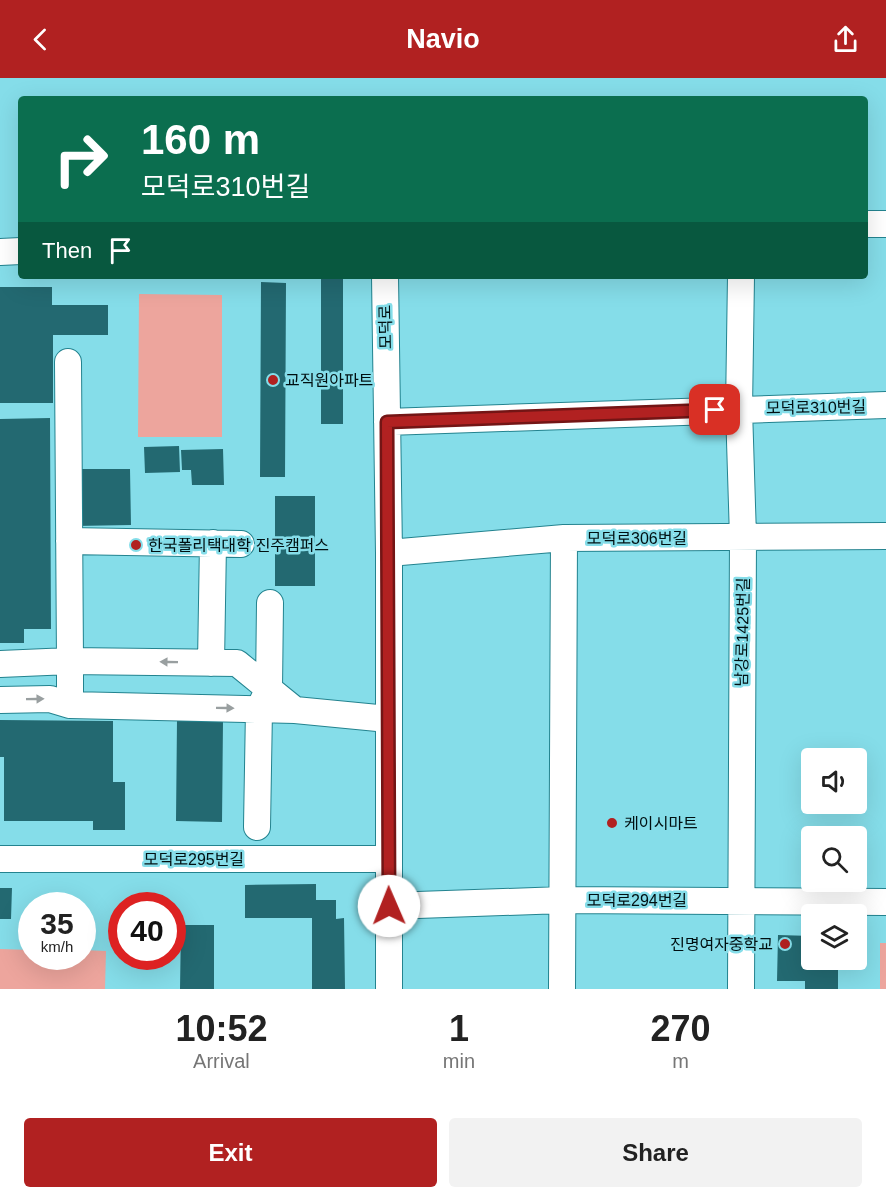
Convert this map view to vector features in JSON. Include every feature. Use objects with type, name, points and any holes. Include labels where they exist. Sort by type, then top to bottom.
[{"type":"street","points":[[868,224],[886,224]]},
{"type":"street","points":[[0,252],[18,251]]},
{"type":"street","name":"모덕로","points":[[385,279],[389,553],[387,859],[389,989]]},
{"type":"street","name":"남강로1425번길","points":[[741,279],[739,409],[743,537],[739,901],[741,989]]},
{"type":"street","points":[[68,362],[70,705]]},
{"type":"street","name":"모덕로310번길","points":[[387,422],[886,405]]},
{"type":"street","name":"모덕로306번길","points":[[389,553],[564,538],[886,536]]},
{"type":"street","points":[[562,989],[564,538]]},
{"type":"street","points":[[69,541],[241,544]]},
{"type":"street","points":[[212,663],[213,543]]},
{"type":"street","points":[[257,827],[270,603]]},
{"type":"street","points":[[0,663],[70,661],[237,663],[264,699]]},
{"type":"street","points":[[0,700],[50,699],[70,705],[264,699],[295,710],[388,719]]},
{"type":"street","name":"모덕로295번길","points":[[0,859],[387,859]]},
{"type":"street","name":"모덕로294번길","points":[[389,906],[563,900],[886,902]]},
{"type":"shaded area","points":[[139,294],[222,295],[222,437],[138,437]]},
{"type":"shaded area","points":[[880,943],[886,943],[886,989],[880,989]]},
{"type":"shaded area","points":[[0,949],[18,950],[18,970],[96,970],[96,951],[106,951],[105,989],[0,989]]},
{"type":"building","name":"교직원아파트","points":[[321,279],[343,279],[343,424],[321,424]]},
{"type":"building","name":"교직원아파트","points":[[261,282],[286,283],[285,477],[260,477]]},
{"type":"building","points":[[0,287],[52,287],[52,305],[108,305],[108,335],[53,335],[53,403],[0,403]]},
{"type":"building","points":[[50,418],[51,629],[24,629],[24,643],[0,643],[0,419]]},
{"type":"building","points":[[179,446],[180,472],[145,473],[144,447]]},
{"type":"building","points":[[223,449],[224,485],[192,485],[191,470],[182,470],[181,450]]},
{"type":"building","points":[[75,469],[130,469],[131,525],[76,526]]},
{"type":"building","points":[[275,496],[315,496],[315,586],[275,586]]},
{"type":"building","points":[[0,720],[113,721],[113,782],[125,782],[125,830],[93,830],[93,821],[4,821],[4,757],[0,757]]},
{"type":"building","points":[[177,720],[223,721],[222,822],[176,821]]},
{"type":"building","points":[[316,884],[316,900],[336,900],[336,919],[344,918],[345,989],[312,989],[312,918],[245,918],[245,885]]},
{"type":"building","points":[[0,888],[12,888],[11,919],[0,919]]},
{"type":"building","points":[[186,925],[214,925],[214,989],[180,989],[180,970],[186,970]]},
{"type":"building","points":[[778,935],[801,936],[801,970],[838,970],[838,989],[805,989],[805,981],[777,981]]},
{"type":"place","name":"교직원아파트","points":[[273,380]]},
{"type":"place","name":"한국폴리택대학 진주캠퍼스","points":[[136,545]]},
{"type":"place","name":"케이시마트","points":[[612,823]]},
{"type":"place","name":"진명여자중학교","points":[[785,944]]},
{"type":"route","points":[[389,906],[387,859],[389,553],[387,422],[715,410]]}]
